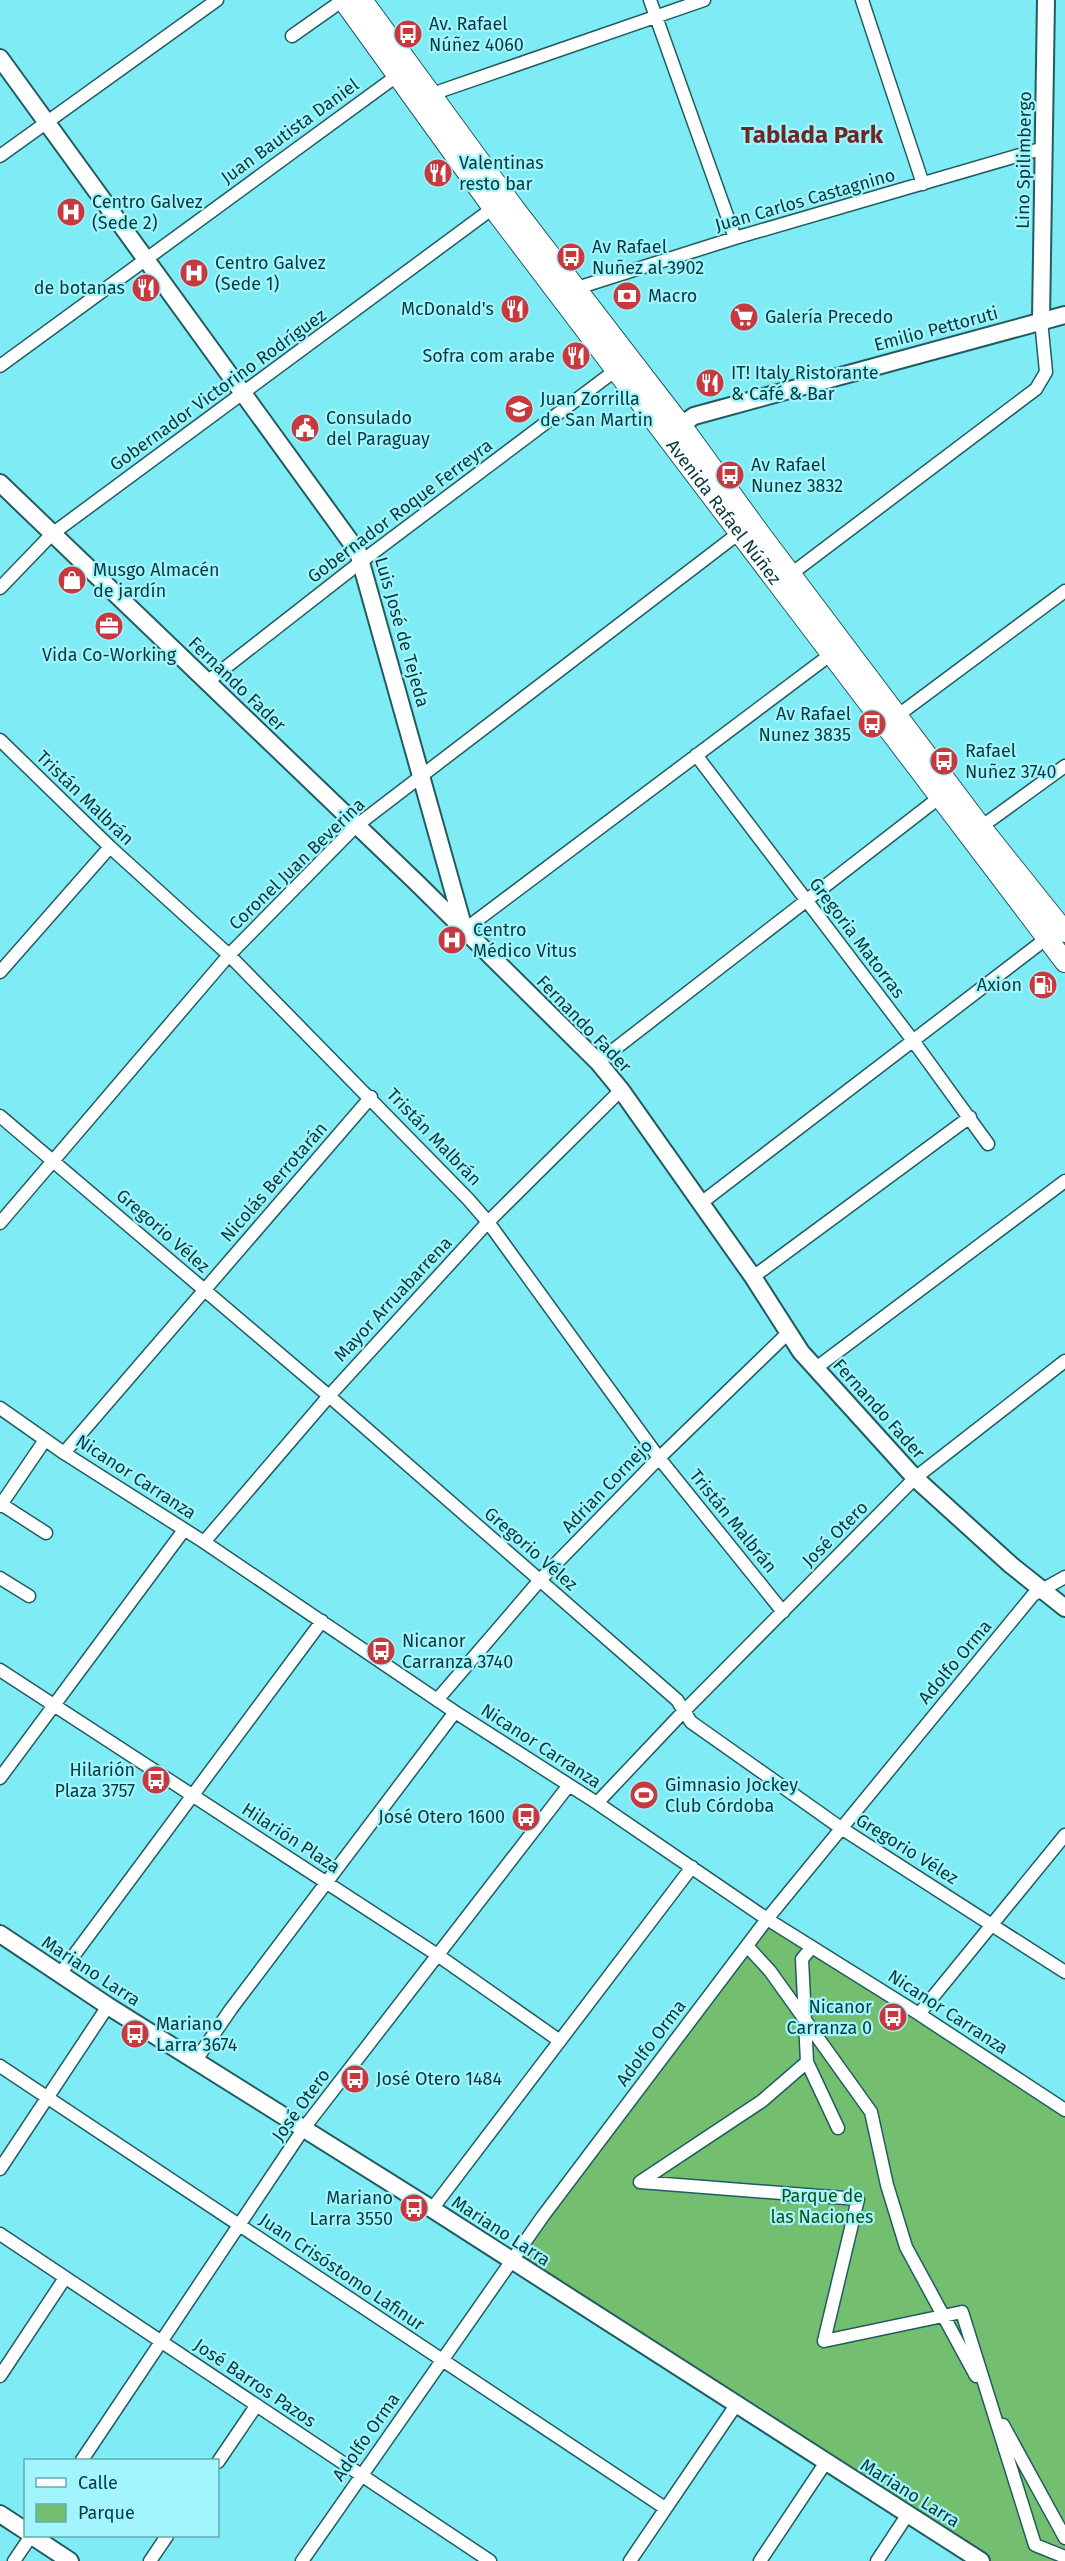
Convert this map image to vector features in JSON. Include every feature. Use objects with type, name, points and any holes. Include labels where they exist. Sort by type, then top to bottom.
[{"type":"main road","name":"Avenida Rafael Núñez","points":[[343,0],[494,208],[830,655],[940,797],[1058,924]]},
{"type":"main road","name":"Avenida Rafael Núñez","points":[[362,0],[514,208],[681,424],[761,535],[981,827],[1058,924],[1065,962]]},
{"type":"main road","name":"Lino Spilimbergo","points":[[1041,320],[1046,0]]},
{"type":"main road","name":"Luis José de Tejeda","points":[[0,58],[352,542],[362,561],[464,930]]},
{"type":"main road","name":"Emilio Pettoruti","points":[[681,424],[694,416],[1065,315]]},
{"type":"main road","points":[[671,443],[681,424]]},
{"type":"main road","name":"Fernando Fader","points":[[0,483],[598,1062],[621,1090],[753,1277],[788,1333],[816,1368],[915,1478],[1011,1565],[1065,1608]]},
{"type":"main road","name":"Mariano Larra","points":[[0,1934],[108,2006],[432,2209],[981,2561]]},
{"type":"main road","points":[[0,2514],[24,2530]]},
{"type":"main road","points":[[35,2537],[70,2561]]},
{"type":"street","points":[[0,156],[217,0]]},
{"type":"street","points":[[292,36],[343,0]]},
{"type":"street","points":[[650,0],[735,238]]},
{"type":"street","points":[[410,91],[432,94],[704,0]]},
{"type":"street","points":[[862,0],[923,184]]},
{"type":"street","name":"Juan Bautista Daniel","points":[[0,366],[398,75]]},
{"type":"street","name":"Juan Carlos Castagnino","points":[[578,288],[735,238],[1044,148]]},
{"type":"street","name":"Gobernador Victorino Rodríguez","points":[[0,588],[52,534],[494,208]]},
{"type":"street","points":[[791,574],[1036,389],[1046,372],[1041,320]]},
{"type":"street","name":"Gobernador Roque Ferreyra","points":[[207,682],[362,561],[616,370]]},
{"type":"street","points":[[739,533],[761,535]]},
{"type":"street","name":"Coronel Juan Beverina","points":[[0,1223],[229,955],[356,826],[739,533]]},
{"type":"street","points":[[897,716],[1065,591]]},
{"type":"street","points":[[464,930],[830,655]]},
{"type":"street","name":"Tristán Malbrán","points":[[0,740],[110,848],[229,955],[371,1097],[488,1222],[659,1458],[783,1612]]},
{"type":"street","name":"Gregoria Matorras","points":[[696,754],[914,1042],[988,1144]]},
{"type":"street","points":[[981,827],[1065,766]]},
{"type":"street","points":[[598,1062],[940,797]]},
{"type":"street","points":[[0,972],[110,848]]},
{"type":"street","points":[[701,1203],[914,1042],[1058,924]]},
{"type":"street","name":"Mayor Arruabarrena","points":[[204,1542],[328,1396],[488,1222],[621,1090]]},
{"type":"street","name":"Nicolás Berrotarán","points":[[64,1453],[371,1097]]},
{"type":"street","name":"Gregorio Vélez","points":[[0,1116],[328,1396],[677,1700],[691,1722],[841,1828],[1065,1972]]},
{"type":"street","points":[[753,1277],[970,1117]]},
{"type":"street","points":[[816,1368],[1065,1181]]},
{"type":"street","name":"Adrian Cornejo","points":[[437,1700],[540,1580],[659,1458],[788,1333]]},
{"type":"street","name":"José Otero","points":[[597,1803],[684,1711],[915,1478],[1065,1360]]},
{"type":"street","name":"Nicanor Carranza","points":[[0,1408],[64,1453],[204,1542],[455,1712],[597,1803],[767,1919],[919,2014],[1065,2110]]},
{"type":"street","points":[[45,1440],[1,1505],[46,1533]]},
{"type":"street","points":[[0,1778],[55,1707],[184,1530]]},
{"type":"street","name":"Adolfo Orma","points":[[302,2561],[543,2216],[767,1919],[1033,1595],[1065,1577]]},
{"type":"street","points":[[0,1578],[29,1596]]},
{"type":"street","points":[[60,1974],[322,1621]]},
{"type":"street","name":"Hilarión Plaza","points":[[0,1670],[436,1954],[560,2041]]},
{"type":"street","points":[[196,2060],[325,1882],[455,1712]]},
{"type":"street","name":"José Otero","points":[[83,2459],[304,2128],[568,1785]]},
{"type":"street","points":[[919,2014],[1065,1834]]},
{"type":"street","points":[[432,2209],[692,1868]]},
{"type":"street","points":[[747,1946],[770,1971],[871,2112],[887,2185],[906,2247],[1065,2538]]},
{"type":"street","points":[[812,1947],[802,1959],[807,2062],[838,2128]]},
{"type":"street","points":[[0,2169],[108,2006]]},
{"type":"street","points":[[807,2062],[762,2101],[640,2182],[858,2199],[824,2341],[962,2312],[1035,2545],[1065,2557]]},
{"type":"street","name":"Juan Crisóstomo Lafinur","points":[[0,2066],[665,2508]]},
{"type":"street","name":"José Barros Pazos","points":[[0,2235],[490,2561]]},
{"type":"street","points":[[0,2376],[65,2278]]},
{"type":"street","points":[[630,2561],[736,2405]]},
{"type":"street","points":[[219,2461],[256,2406]]},
{"type":"street","points":[[760,2561],[826,2462]]},
{"type":"street","points":[[878,2561],[908,2514]]},
{"type":"street","points":[[14,2561],[31,2537]]},
{"type":"street","points":[[150,2561],[166,2537]]},
{"type":"green space","name":"Parque de las Naciones","points":[[767,1919],[1065,2110],[1065,2561],[983,2561],[512,2262]]},
{"type":"place","name":"Av. Rafael Núñez 4060","points":[[408,34]]},
{"type":"place","name":"Valentinas resto bar","points":[[438,173]]},
{"type":"place","name":"Centro Galvez (Sede 2)","points":[[71,212]]},
{"type":"place","name":"Av Rafael Nuñez al 3902","points":[[571,257]]},
{"type":"place","name":"Centro Galvez (Sede 1)","points":[[194,273]]},
{"type":"place","name":"de botanas","points":[[146,288]]},
{"type":"place","name":"Macro","points":[[627,296]]},
{"type":"place","name":"McDonald's","points":[[515,309]]},
{"type":"place","name":"Galería Precedo","points":[[744,317]]},
{"type":"place","name":"Sofra com arabe","points":[[576,356]]},
{"type":"place","name":"IT! Italy Ristorante & Café & Bar","points":[[710,383]]},
{"type":"place","name":"Juan Zorrilla de San Martin","points":[[519,409]]},
{"type":"place","name":"Consulado del Paraguay","points":[[305,428]]},
{"type":"place","name":"Av Rafael Nunez 3832","points":[[730,475]]},
{"type":"place","name":"Musgo Almacén de jardín","points":[[72,580]]},
{"type":"place","name":"Vida Co-Working","points":[[109,626]]},
{"type":"place","name":"Av Rafael Nunez 3835","points":[[872,724]]},
{"type":"place","name":"Rafael Nuñez 3740","points":[[944,761]]},
{"type":"place","name":"Centro Médico Vitus","points":[[452,940]]},
{"type":"place","name":"Axion","points":[[1043,985]]},
{"type":"place","name":"Nicanor Carranza 3740","points":[[381,1651]]},
{"type":"place","name":"Hilarión Plaza 3757","points":[[156,1780]]},
{"type":"place","name":"Gimnasio Jockey Club Córdoba","points":[[644,1795]]},
{"type":"place","name":"José Otero 1600","points":[[526,1817]]},
{"type":"place","name":"Nicanor Carranza 0","points":[[893,2017]]},
{"type":"place","name":"Mariano Larra 3674","points":[[135,2034]]},
{"type":"place","name":"José Otero 1484","points":[[355,2079]]},
{"type":"place","name":"Mariano Larra 3550","points":[[414,2208]]},
{"type":"district","name":"Tablada Park","points":[[812,135]]}]
